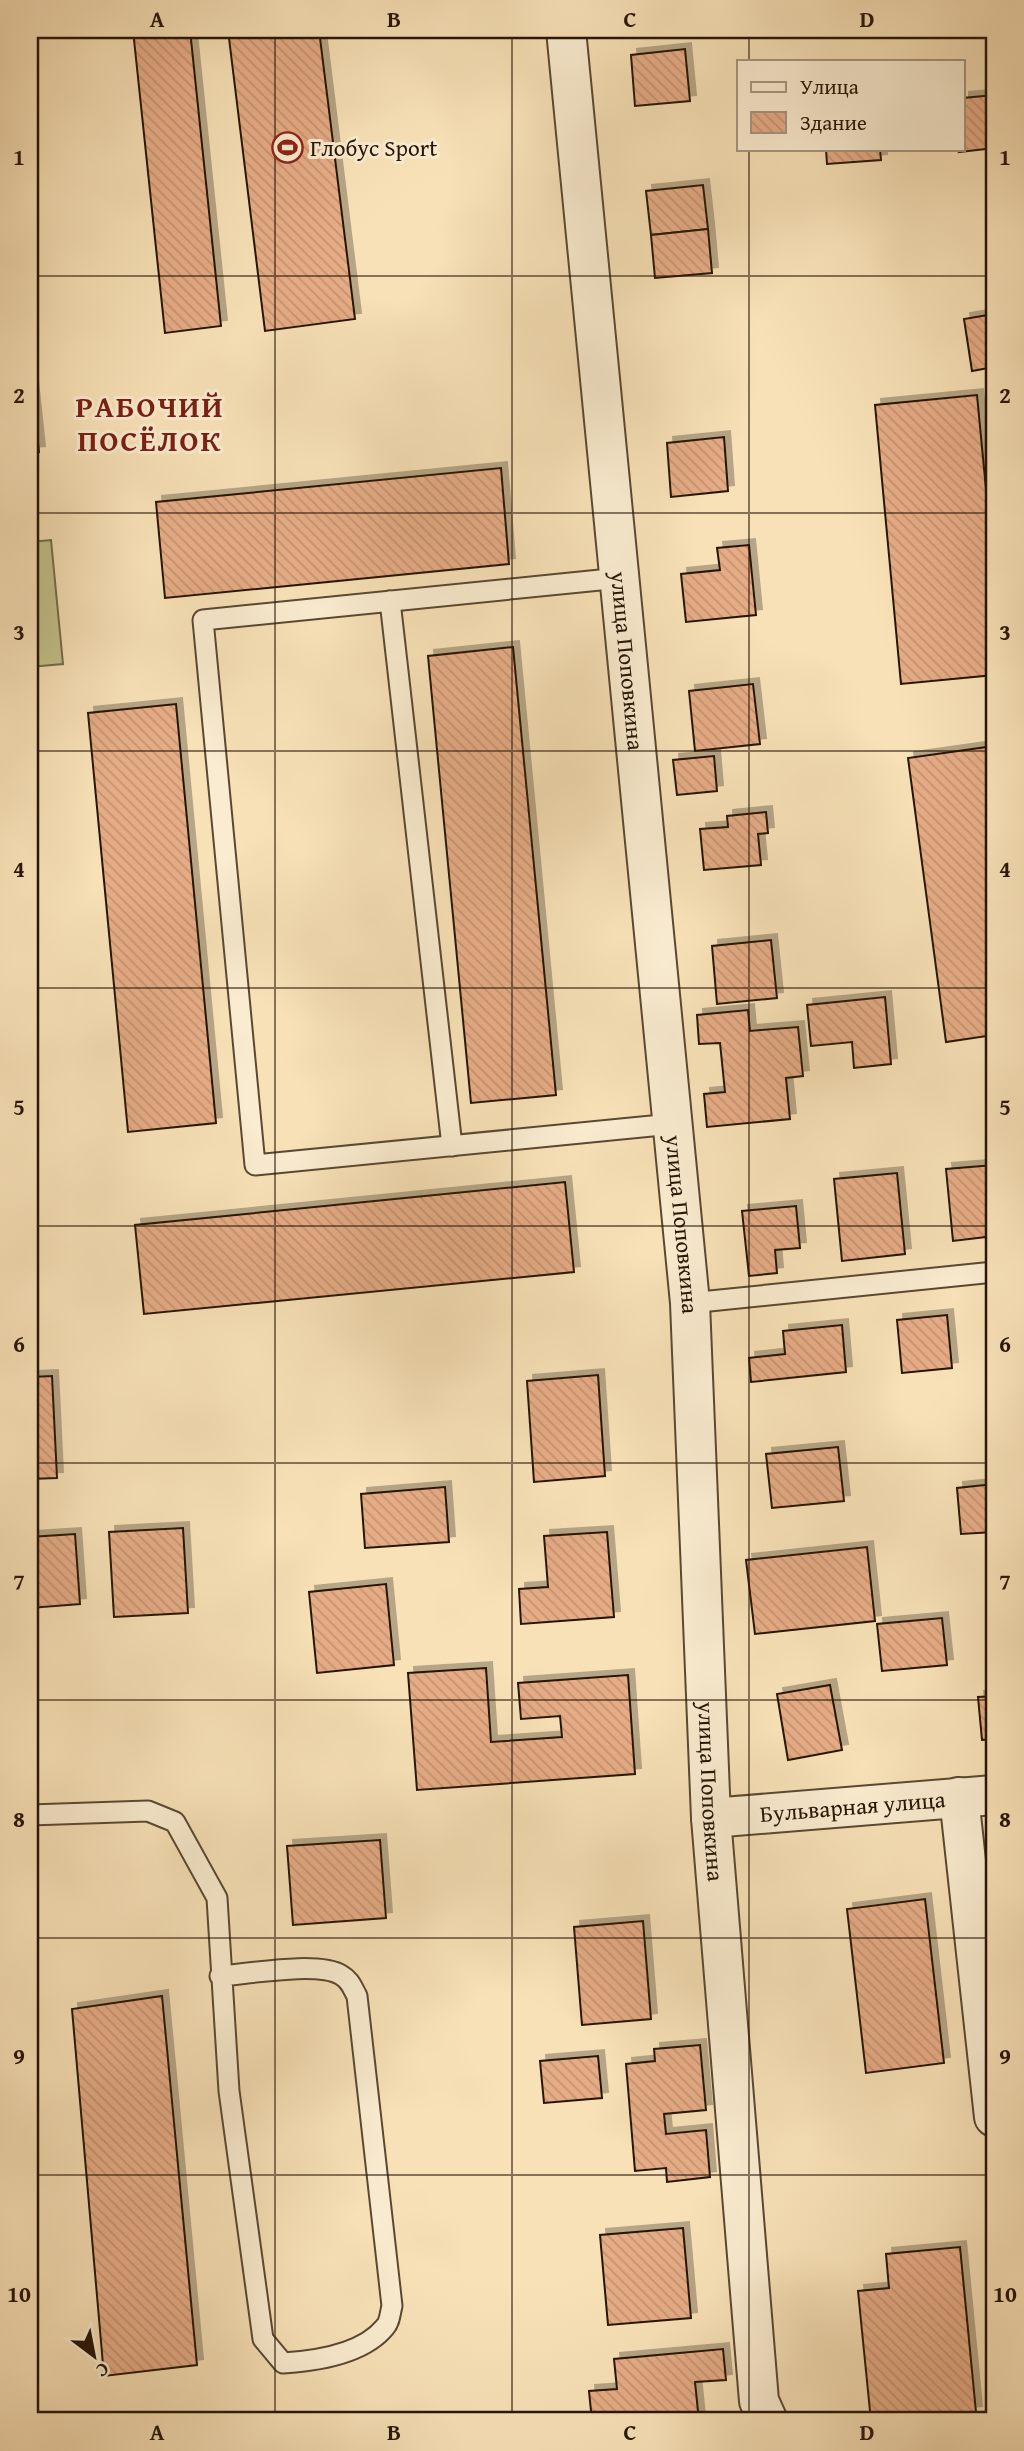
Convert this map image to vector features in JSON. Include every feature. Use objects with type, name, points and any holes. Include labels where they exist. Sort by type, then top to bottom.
[{"type":"street","name":"улица Поповкина","points":[[566,30],[690,1303],[711,1818],[759,2401],[768,2421]]},
{"type":"street","name":"Бульварная улица","points":[[711,1818],[976,1796]]},
{"type":"street","points":[[976,1796],[994,2117]]},
{"type":"lane","points":[[620,578],[203,620],[255,1165],[672,1124]]},
{"type":"lane","points":[[390,601],[452,1146]]},
{"type":"lane","points":[[690,1303],[994,1272]]},
{"type":"lane","points":[[30,1815],[148,1811],[174,1822],[217,1898],[220,1976],[229,2091],[263,2339],[283,2363],[306,2361],[357,2347],[387,2325],[392,2306],[357,1996],[350,1982],[339,1973],[319,1969],[220,1976]]},
{"type":"green space","points":[[51,540],[63,664],[30,667],[30,542]]},
{"type":"building","points":[[133,30],[190,30],[221,326],[165,333]]},
{"type":"building","points":[[228,30],[319,30],[355,319],[265,331]]},
{"type":"building","points":[[685,49],[690,101],[635,106],[631,55]]},
{"type":"building","points":[[994,95],[994,148],[960,152],[964,150],[964,98]]},
{"type":"building","points":[[826,150],[880,150],[881,160],[827,164]]},
{"type":"building","points":[[703,185],[708,229],[651,235],[646,191]]},
{"type":"building","points":[[708,229],[712,273],[655,278],[651,235]]},
{"type":"building","points":[[994,314],[994,367],[972,371],[964,319]]},
{"type":"building","points":[[30,368],[39,452],[30,453]]},
{"type":"building","points":[[977,395],[994,573],[994,675],[901,684],[875,405]]},
{"type":"building","points":[[724,437],[728,491],[671,497],[667,443]]},
{"type":"building","points":[[501,468],[509,564],[165,598],[156,502]]},
{"type":"building","points":[[749,545],[756,615],[686,622],[681,574],[720,570],[717,548]]},
{"type":"building","points":[[513,647],[556,1095],[471,1103],[428,656]]},
{"type":"building","points":[[753,684],[760,744],[695,751],[689,691]]},
{"type":"building","points":[[176,704],[216,1123],[128,1132],[88,713]]},
{"type":"building","points":[[994,746],[994,1035],[946,1042],[908,758]]},
{"type":"building","points":[[714,756],[717,791],[677,795],[673,760]]},
{"type":"building","points":[[766,812],[768,833],[758,834],[761,865],[704,870],[700,829],[728,827],[727,816]]},
{"type":"building","points":[[771,940],[777,998],[717,1004],[712,946]]},
{"type":"building","points":[[885,997],[891,1064],[854,1068],[852,1042],[811,1046],[807,1005]]},
{"type":"building","points":[[748,1010],[750,1031],[798,1027],[803,1076],[786,1078],[790,1119],[707,1127],[704,1094],[725,1092],[720,1043],[699,1044],[697,1015]]},
{"type":"building","points":[[994,1165],[994,1236],[953,1241],[946,1169]]},
{"type":"building","points":[[897,1173],[905,1254],[842,1261],[834,1179]]},
{"type":"building","points":[[565,1182],[574,1272],[144,1314],[135,1225]]},
{"type":"building","points":[[796,1206],[800,1248],[775,1250],[777,1273],[749,1276],[742,1211]]},
{"type":"building","points":[[947,1315],[952,1368],[902,1373],[897,1320]]},
{"type":"building","points":[[842,1325],[846,1372],[751,1382],[749,1358],[785,1354],[783,1331]]},
{"type":"building","points":[[598,1375],[605,1476],[534,1482],[527,1381]]},
{"type":"building","points":[[52,1376],[57,1478],[30,1479],[30,1377]]},
{"type":"building","points":[[838,1447],[844,1501],[772,1508],[766,1454]]},
{"type":"building","points":[[994,1484],[994,1532],[961,1534],[957,1488]]},
{"type":"building","points":[[445,1487],[449,1542],[365,1548],[361,1494]]},
{"type":"building","points":[[183,1528],[188,1613],[114,1617],[109,1532]]},
{"type":"building","points":[[607,1532],[614,1617],[521,1624],[519,1589],[548,1587],[544,1536]]},
{"type":"building","points":[[75,1534],[80,1604],[30,1608],[30,1537]]},
{"type":"building","points":[[867,1547],[875,1621],[755,1634],[746,1560]]},
{"type":"building","points":[[386,1584],[394,1665],[317,1673],[309,1592]]},
{"type":"building","points":[[942,1618],[947,1665],[882,1671],[877,1624]]},
{"type":"building","points":[[486,1668],[491,1742],[562,1737],[560,1716],[521,1719],[518,1683],[628,1675],[635,1774],[417,1790],[408,1673]]},
{"type":"building","points":[[830,1685],[842,1750],[788,1760],[777,1694]]},
{"type":"building","points":[[994,1696],[994,1739],[982,1740],[978,1697]]},
{"type":"building","points":[[380,1840],[386,1918],[293,1925],[287,1846]]},
{"type":"building","points":[[925,1899],[944,2063],[866,2073],[847,1909]]},
{"type":"building","points":[[643,1921],[651,2019],[582,2025],[574,1927]]},
{"type":"building","points":[[162,1996],[197,2365],[104,2376],[72,2009]]},
{"type":"building","points":[[700,2045],[706,2110],[664,2114],[666,2134],[706,2130],[710,2177],[667,2182],[666,2168],[635,2171],[626,2064],[655,2061],[654,2049]]},
{"type":"building","points":[[598,2056],[602,2098],[544,2103],[540,2061]]},
{"type":"building","points":[[683,2228],[691,2318],[608,2325],[600,2235]]},
{"type":"building","points":[[960,2247],[976,2412],[871,2421],[858,2291],[889,2288],[886,2254]]},
{"type":"building","points":[[723,2349],[726,2380],[695,2382],[699,2421],[592,2421],[589,2391],[617,2389],[614,2359]]},
{"type":"place","name":"Глобус Sport","points":[[287,148]]},
{"type":"district","name":"РАБОЧИЙ ПОСЁЛОК","points":[[150,424]]}]
